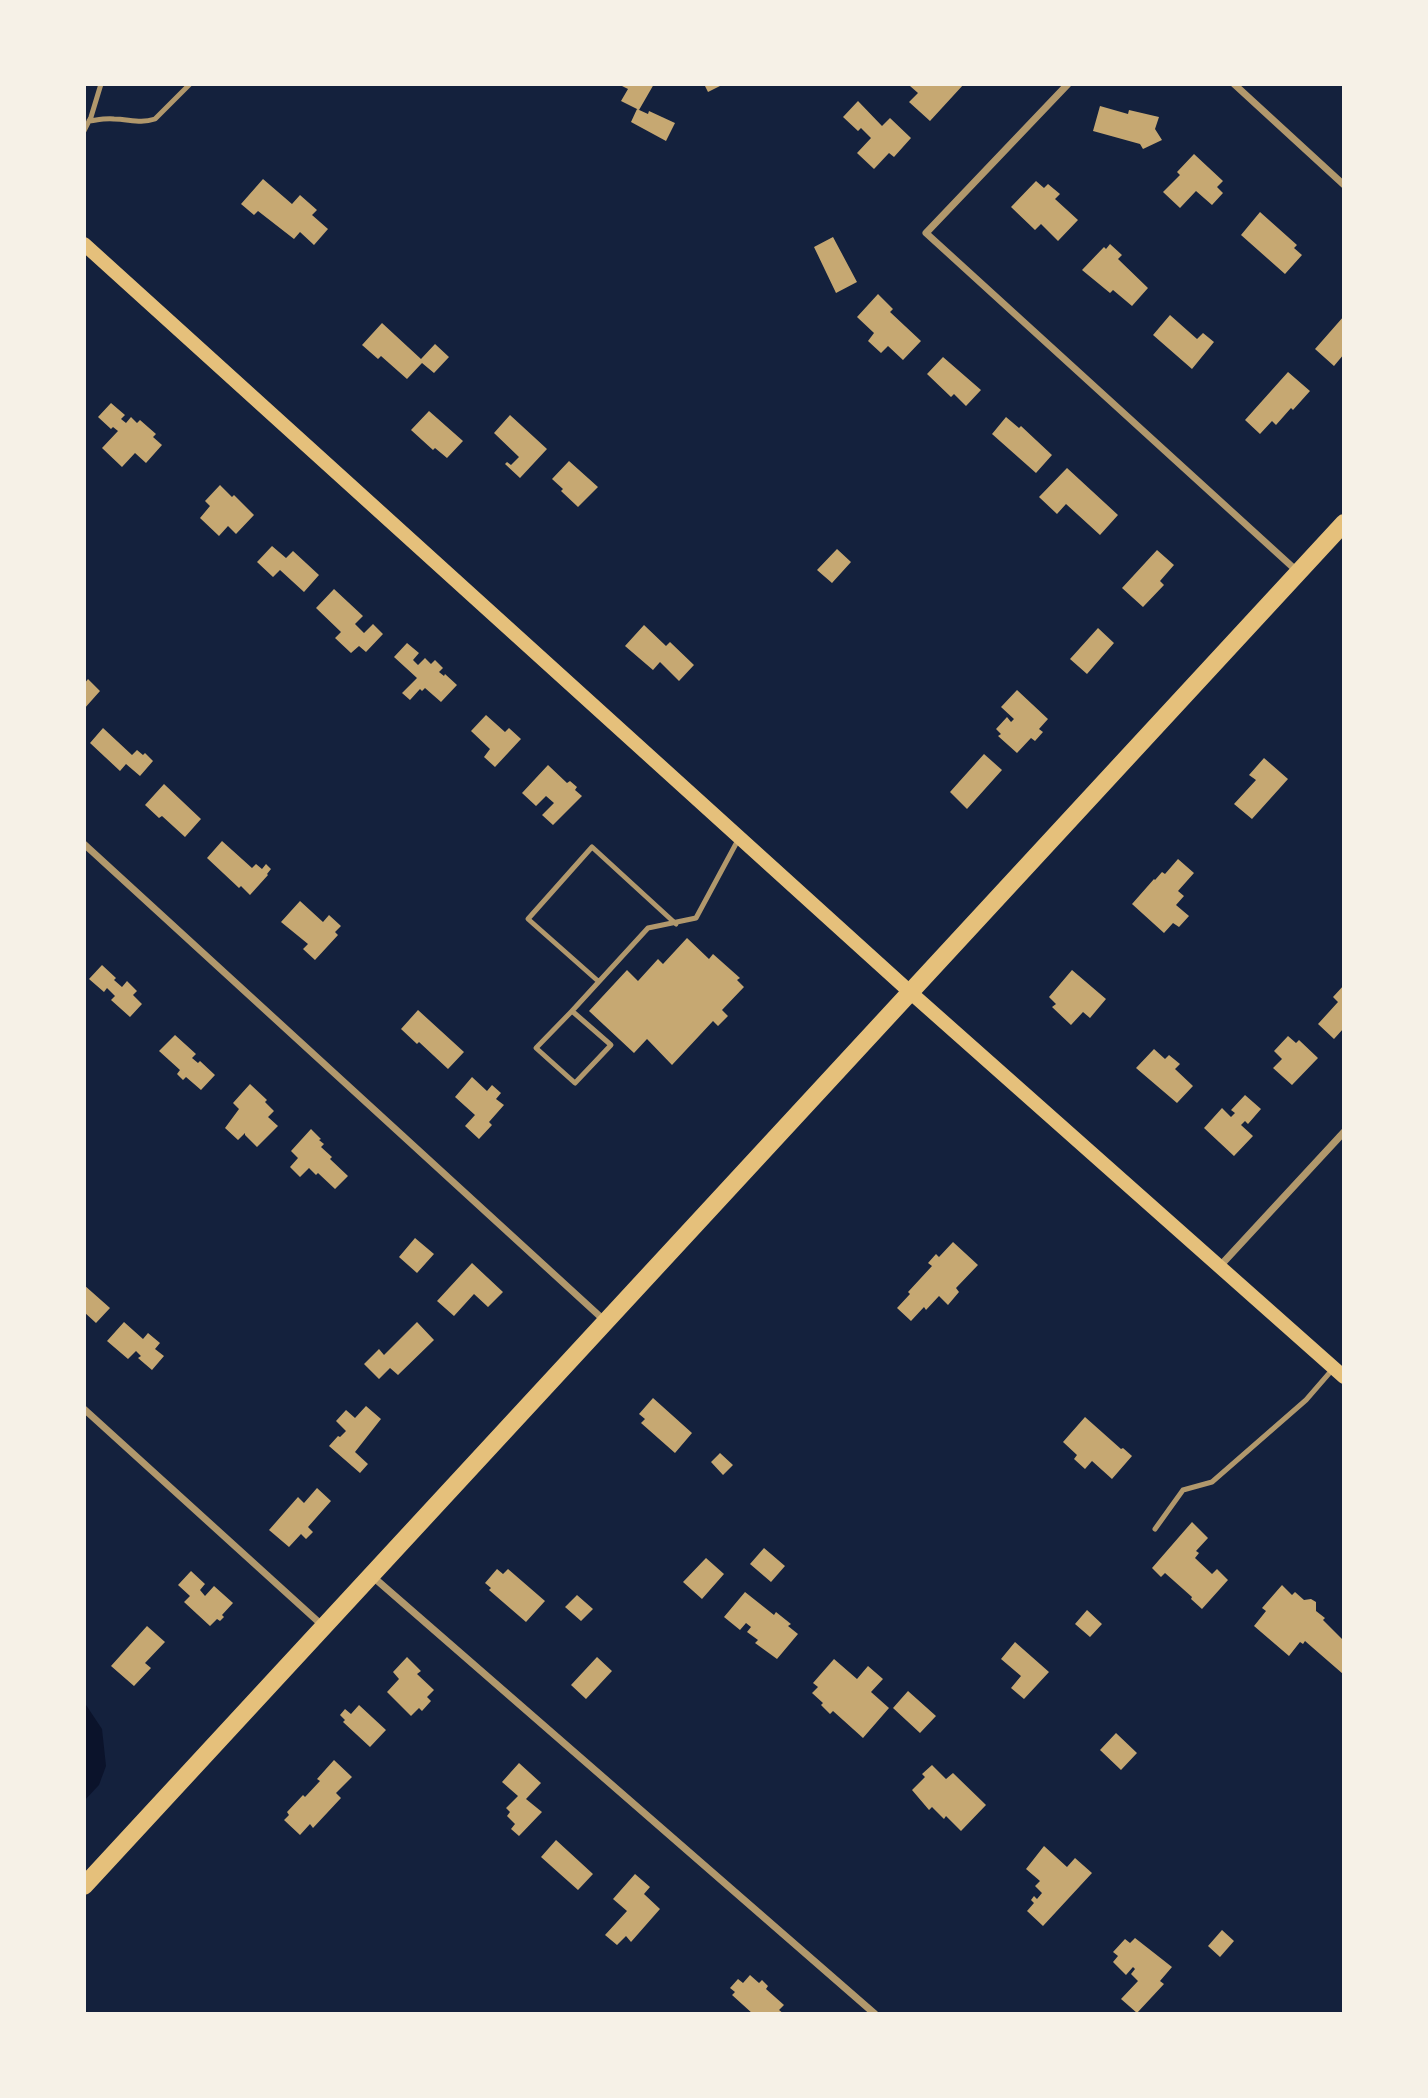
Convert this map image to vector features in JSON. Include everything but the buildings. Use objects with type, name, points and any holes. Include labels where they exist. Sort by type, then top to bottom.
[{"type":"main road","points":[[84,244],[910,992],[1339,1372]]},
{"type":"main road","points":[[84,1886],[1344,523]]},
{"type":"street","points":[[1068,84],[926,233],[1298,572]]},
{"type":"street","points":[[1234,84],[1344,185]]},
{"type":"street","points":[[84,844],[606,1321]]},
{"type":"street","points":[[1220,1266],[1344,1132]]},
{"type":"street","points":[[84,1409],[324,1627]]},
{"type":"street","points":[[371,1575],[875,2014]]},
{"type":"lane","points":[[84,131],[101,84]]},
{"type":"lane","points":[[89,121],[111,118],[131,122],[155,119],[190,84]]},
{"type":"lane","points":[[572,1011],[611,1045],[575,1083],[536,1048],[648,928],[696,918],[739,837]]},
{"type":"lane","points":[[598,981],[528,919],[592,847],[676,923]]},
{"type":"lane","points":[[1155,1529],[1183,1490],[1212,1482],[1339,1372]]},
{"type":"water","points":[[84,1702],[102,1729],[106,1766],[99,1785],[84,1801]]}]
